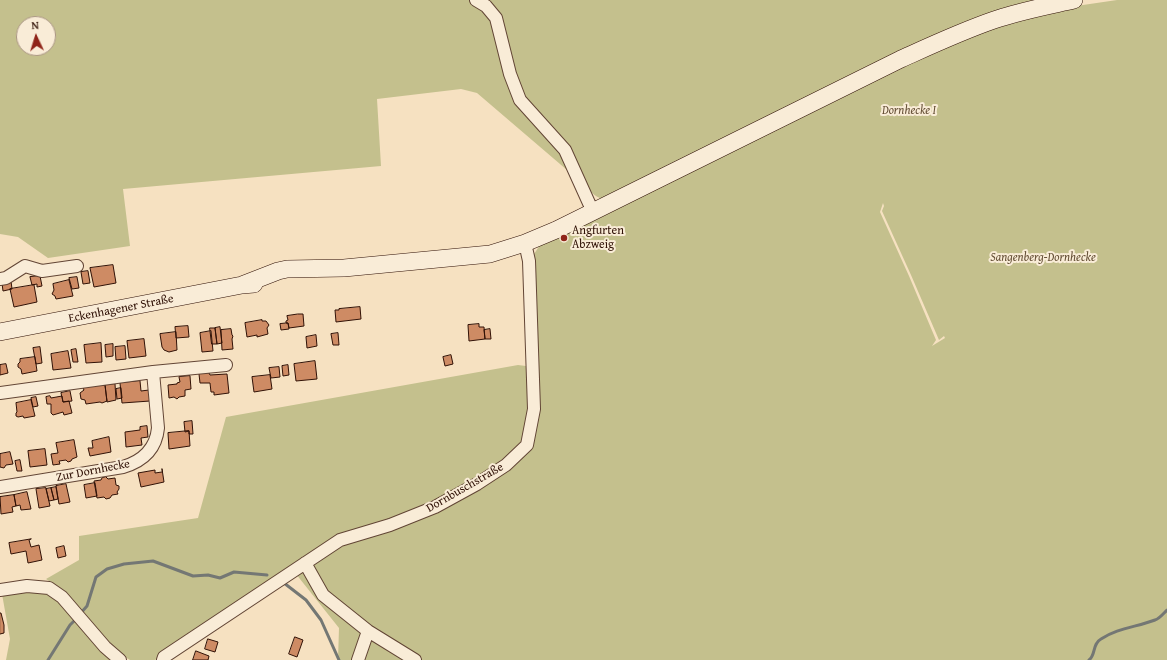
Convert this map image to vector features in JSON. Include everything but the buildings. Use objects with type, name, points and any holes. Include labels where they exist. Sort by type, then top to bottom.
[{"type":"main road","name":"Eckenhagener Straße","points":[[0,332],[242,285],[278,271],[288,269],[344,268],[490,254],[526,243],[593,212],[901,59],[958,33],[1031,9],[1074,0]]},
{"type":"street","points":[[476,0],[486,6],[496,18],[510,74],[520,100],[565,150],[593,212]]},
{"type":"street","name":"Dornbuschstraße","points":[[163,660],[305,562],[340,540],[390,525],[435,507],[477,484],[506,465],[527,445],[534,409],[529,262],[526,243]]},
{"type":"street","points":[[0,279],[6,278],[25,266],[42,271],[77,266]]},
{"type":"street","points":[[0,393],[153,372],[226,365]]},
{"type":"street","name":"Zur Dornhecke","points":[[0,488],[123,467],[141,459],[153,448],[157,436],[158,428],[153,372]]},
{"type":"street","points":[[305,562],[323,595],[368,631],[415,660]]},
{"type":"street","points":[[0,590],[27,586],[49,588],[62,597],[105,647],[120,660]]},
{"type":"street","points":[[358,660],[368,631]]},
{"type":"green space","points":[[0,0],[1047,0],[604,199],[599,198],[590,191],[576,166],[567,170],[477,93],[461,89],[377,99],[381,166],[123,189],[130,246],[48,258],[18,237],[0,234]]},
{"type":"green space","points":[[1117,0],[1167,0],[1167,660],[338,660],[339,628],[292,569],[155,660],[130,660],[115,651],[65,591],[46,579],[79,560],[79,536],[198,518],[226,417],[518,365],[526,366],[528,407],[524,433],[533,439],[533,265],[534,254],[540,245],[958,39],[1049,10]],"holes":[[[883,203],[884,206],[882,211],[939,340],[944,336],[945,338],[932,346],[936,340],[880,212]]]},
{"type":"green space","points":[[29,588],[52,595],[115,660],[6,660],[10,639],[2,594]]},
{"type":"waterway","points":[[80,614],[87,606],[96,577],[107,569],[124,564],[153,561],[193,576],[208,575],[220,578],[234,572],[267,575]]},
{"type":"waterway","points":[[284,583],[306,600],[321,620],[339,660]]},
{"type":"waterway","points":[[1089,660],[1093,655],[1098,641],[1107,635],[1156,619],[1167,610]]},
{"type":"waterway","points":[[48,660],[70,625],[76,619]]},
{"type":"place","name":"Angfurten Abzweig","points":[[564,238]]},
{"type":"park label","name":"Dornhecke I","points":[[909,111]]},
{"type":"park label","name":"Sangenberg-Dornhecke","points":[[1043,258]]}]
